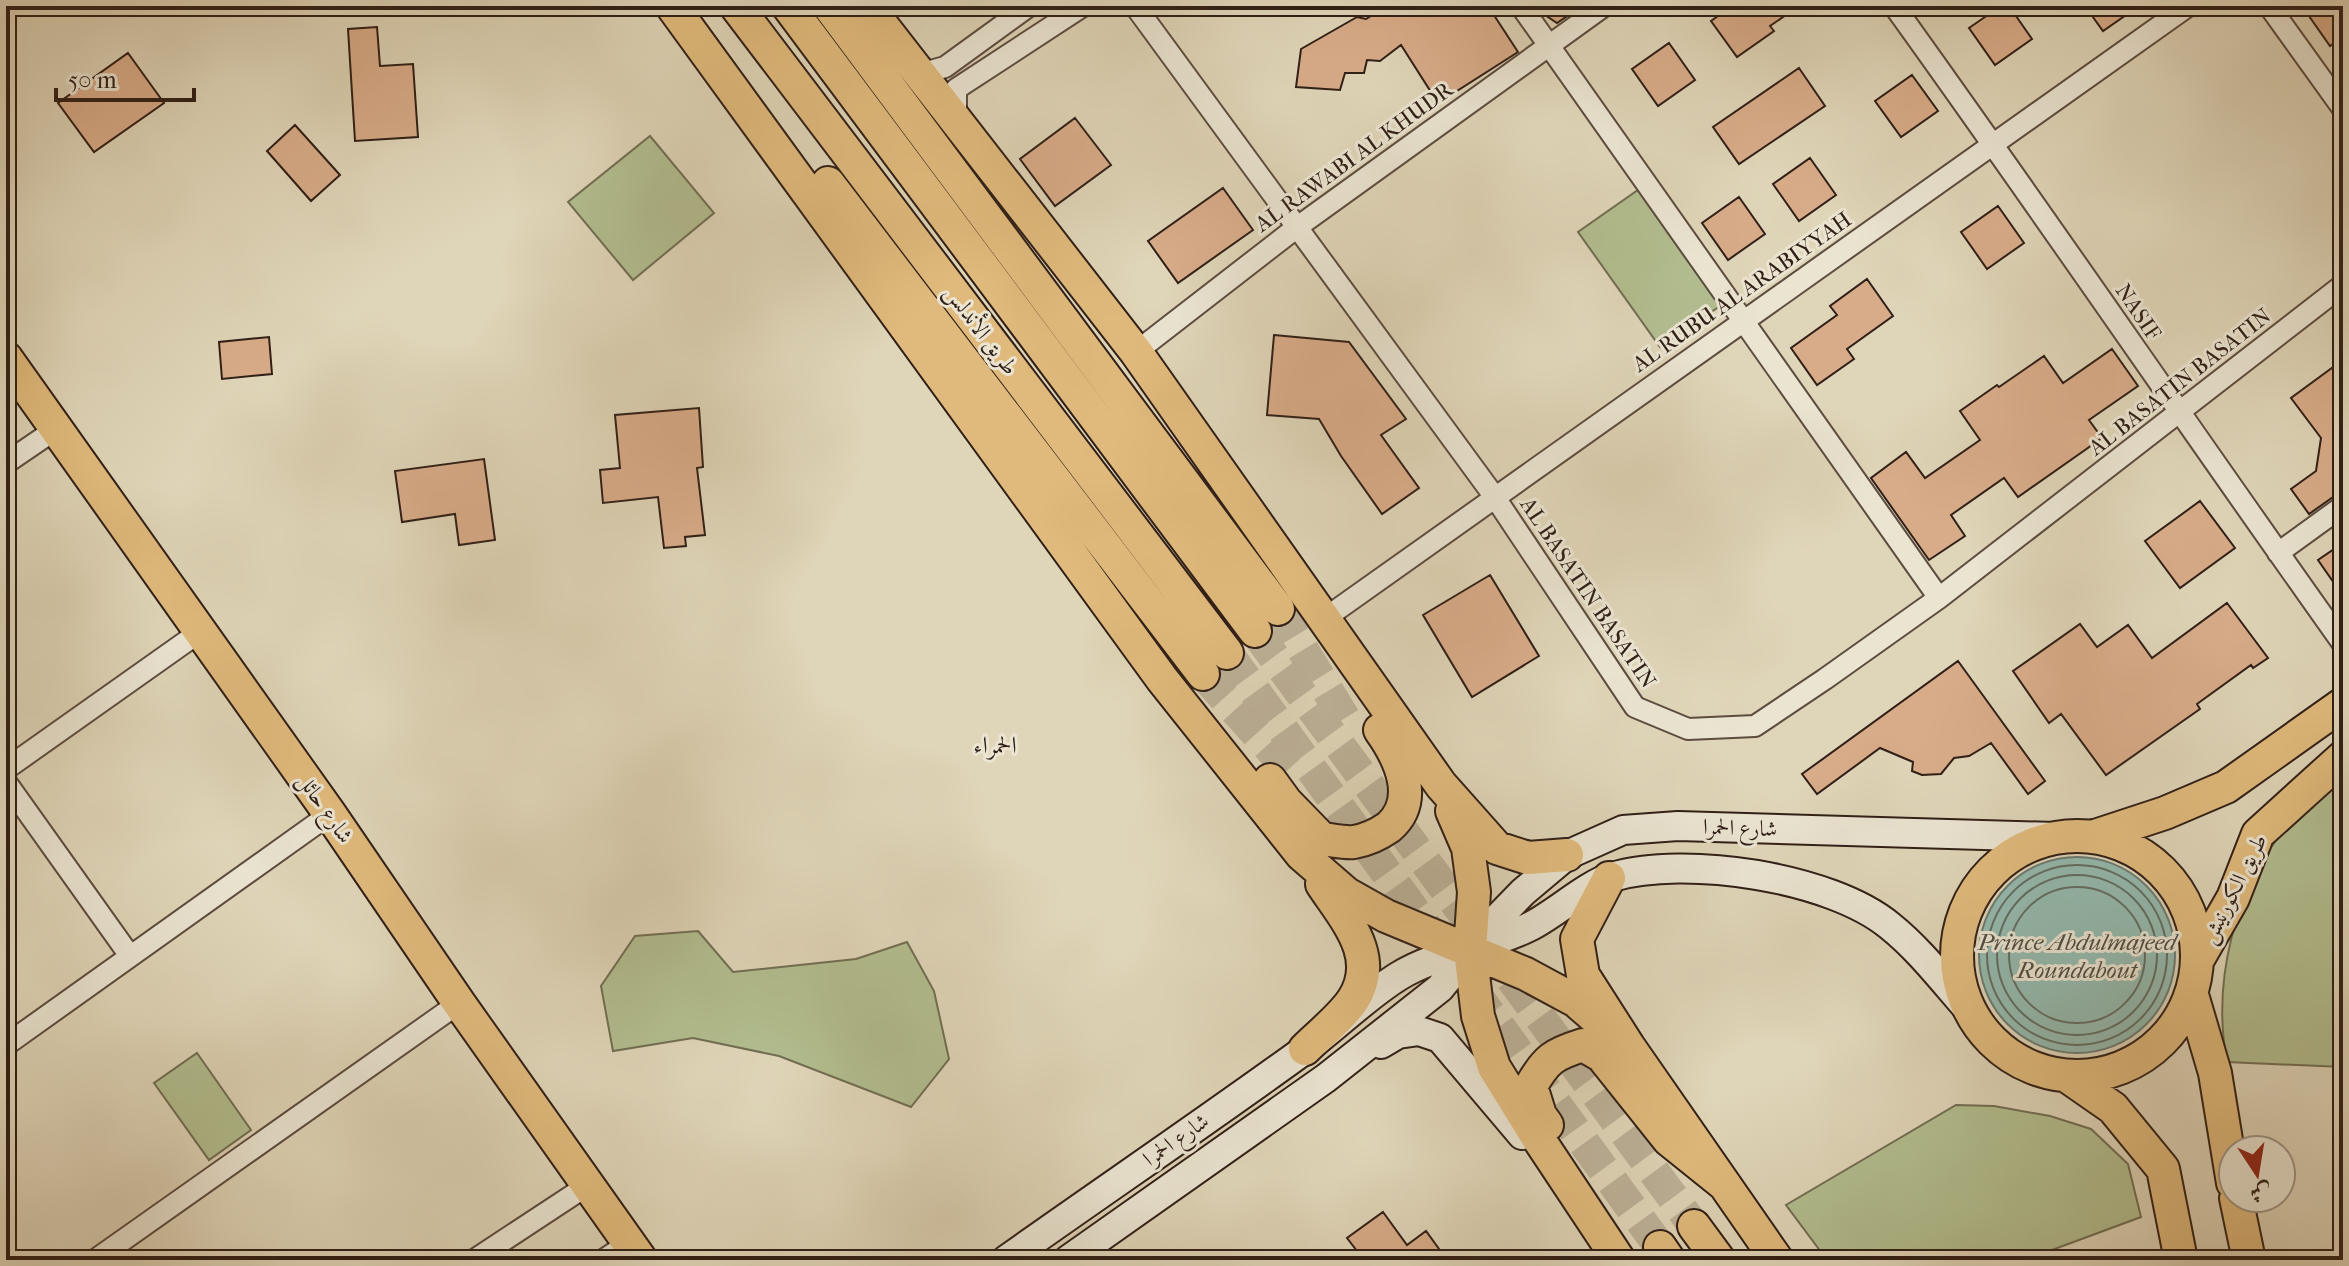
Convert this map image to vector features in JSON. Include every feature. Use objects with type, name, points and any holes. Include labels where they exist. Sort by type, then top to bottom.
[{"type":"main road","points":[[672,6],[1162,679],[1302,855],[1355,932],[1364,956],[1363,979],[1352,1001],[1305,1049]]},
{"type":"main road","name":"طريق الأندلس","points":[[692,6],[1215,664],[736,6]]},
{"type":"main road","name":"طريق الأندلس","points":[[788,6],[1267,620],[829,6]]},
{"type":"main road","points":[[867,6],[1136,352],[1441,785],[1497,848],[1528,858],[1567,855]]},
{"type":"main road","name":"شارع حائل","points":[[6,358],[330,814],[588,1185],[624,1254]]},
{"type":"main road","points":[[1162,679],[1258,764],[1286,802],[1322,839],[1354,842],[1380,834],[1394,822],[1406,801],[1403,772],[1387,740],[1344,680],[1324,619]]},
{"type":"main road","points":[[2095,836],[2129,846],[2158,865],[2180,892],[2194,924],[2198,959],[2192,995],[2180,1019],[2164,1040],[2143,1056],[2119,1068],[2094,1075],[2067,1076],[2037,1070],[2009,1056],[1986,1036],[1969,1010],[1957,975],[1957,938],[1968,902],[1990,872],[2019,849],[2055,837],[2095,836],[2165,813],[2226,787],[2343,704]]},
{"type":"main road","name":"طريق الكورنيش","points":[[2198,959],[2233,898],[2258,834],[2343,757]]},
{"type":"main road","points":[[1441,785],[1468,848],[1474,892],[1470,950],[1478,1016],[1494,1067],[1620,1260]]},
{"type":"main road","name":"شارع الحمرا","points":[[1068,1260],[1326,1078],[1440,988],[1523,892],[1567,855],[1623,830],[1678,826],[2055,837]]},
{"type":"main road","points":[[1302,855],[1355,899],[1386,916],[1526,974],[1576,1001],[1629,1047]]},
{"type":"main road","name":"شارع الحمرا","points":[[1006,1260],[1305,1049],[1398,977],[1426,962],[1529,928],[1609,878],[1658,868],[1735,873],[1791,880],[1842,897],[1889,925],[1919,953],[1969,1010]]},
{"type":"main road","points":[[1609,878],[1577,939],[1583,975],[1629,1047],[1777,1260]]},
{"type":"main road","points":[[2192,995],[2215,1073],[2225,1134]]},
{"type":"main road","points":[[1326,1078],[1398,1034],[1419,1031],[1440,1038],[1500,1106],[1620,1260]]},
{"type":"main road","points":[[1620,1260],[1593,1191],[1540,1115],[1531,1086],[1543,1066],[1557,1053],[1583,1045],[1602,1056],[1669,1140],[1725,1185]]},
{"type":"main road","points":[[2067,1076],[2113,1108],[2163,1169],[2181,1260]]},
{"type":"main road","points":[[2239,1214],[2249,1260]]},
{"type":"main road","points":[[1694,1226],[1719,1260]]},
{"type":"street","points":[[920,74],[945,67],[1029,6]]},
{"type":"street","points":[[956,120],[956,89],[1083,6]]},
{"type":"street","name":"AL BASATIN BASATIN","points":[[1135,6],[1494,496],[1635,707],[1688,729],[1755,726],[1939,598],[2343,285]]},
{"type":"street","points":[[1521,6],[1939,598]]},
{"type":"street","name":"AL RAWABI AL KHUDR","points":[[1136,352],[1296,228],[1604,6]]},
{"type":"street","name":"NASIF","points":[[1894,6],[2343,644]]},
{"type":"street","name":"AL RUBU AL ARABIYYAH","points":[[1324,619],[2188,6]]},
{"type":"street","points":[[2269,6],[2343,109]]},
{"type":"street","points":[[6,463],[56,429]]},
{"type":"street","points":[[2278,553],[2343,506]]},
{"type":"street","points":[[6,769],[201,631]]},
{"type":"street","points":[[6,782],[130,956]]},
{"type":"street","points":[[6,1045],[330,814]]},
{"type":"street","points":[[95,1260],[459,1003]]},
{"type":"street","points":[[474,1260],[588,1185]]},
{"type":"green space","points":[[650,136],[714,213],[633,280],[568,202]]},
{"type":"green space","points":[[1638,190],[1720,306],[1660,347],[1578,232]]},
{"type":"green space","points":[[2343,774],[2343,1067],[2227,1062],[2223,1000],[2226,968],[2241,906],[2254,876],[2289,824]]},
{"type":"green space","points":[[698,931],[733,972],[856,959],[907,942],[934,991],[949,1059],[911,1107],[779,1056],[693,1038],[613,1051],[601,986],[635,936]]},
{"type":"green space","points":[[197,1053],[251,1130],[209,1160],[154,1083]]},
{"type":"green space","points":[[1956,1105],[1994,1106],[2050,1116],[2091,1129],[2128,1164],[2141,1217],[2025,1260],[1827,1260],[1786,1205]]},
{"type":"water","name":"Prince Abdulmajeed Roundabout","points":[[2077,857],[2114,865],[2146,886],[2167,918],[2175,955],[2167,992],[2146,1024],[2114,1045],[2077,1053],[2040,1045],[2008,1024],[1987,992],[1979,955],[1987,918],[2008,886],[2040,865]]},
{"type":"building","points":[[1387,6],[1488,6],[1518,52],[1438,103],[1401,45],[1380,61],[1367,60],[1364,73],[1345,73],[1340,90],[1296,87],[1301,49],[1357,17],[1366,19]]},
{"type":"building","points":[[1537,6],[1582,6],[1557,23]]},
{"type":"building","points":[[1732,6],[1799,6],[1770,26],[1774,31],[1737,57],[1711,21]]},
{"type":"building","points":[[2001,6],[2009,6],[2032,39],[1995,65],[1969,28]]},
{"type":"building","points":[[2085,6],[2139,6],[2103,31]]},
{"type":"building","points":[[2302,6],[2343,6],[2343,37],[2330,46]]},
{"type":"building","points":[[377,27],[380,66],[413,64],[418,137],[355,141],[348,29]]},
{"type":"building","points":[[1669,43],[1695,80],[1658,106],[1632,69]]},
{"type":"building","points":[[128,53],[164,103],[94,152],[58,103]]},
{"type":"building","points":[[1799,68],[1825,106],[1739,164],[1713,127]]},
{"type":"building","points":[[1912,75],[1938,111],[1901,137],[1875,101]]},
{"type":"building","points":[[1075,118],[1111,165],[1055,206],[1020,159]]},
{"type":"building","points":[[295,125],[340,175],[311,201],[267,151]]},
{"type":"building","points":[[1810,158],[1836,195],[1799,221],[1773,184]]},
{"type":"building","points":[[1223,188],[1253,230],[1178,283],[1148,241]]},
{"type":"building","points":[[1739,197],[1765,234],[1728,260],[1702,223]]},
{"type":"building","points":[[1998,206],[2024,243],[1987,269],[1961,232]]},
{"type":"building","points":[[1867,279],[1893,316],[1847,349],[1854,359],[1817,385],[1791,348],[1837,315],[1830,306]]},
{"type":"building","points":[[1274,335],[1349,342],[1406,419],[1381,435],[1419,488],[1382,514],[1319,419],[1267,415]]},
{"type":"building","points":[[269,337],[272,374],[222,379],[219,342]]},
{"type":"building","points":[[2112,349],[2138,386],[2089,420],[2102,438],[2018,497],[2004,478],[1951,515],[1965,536],[1929,560],[1871,478],[1906,452],[1925,478],[1980,440],[1960,411],[2044,356],[2063,383]]},
{"type":"building","points":[[2336,365],[2343,375],[2343,490],[2309,514],[2291,489],[2316,471],[2321,438],[2291,398]]},
{"type":"building","points":[[699,408],[703,467],[697,468],[705,535],[685,537],[686,546],[664,548],[658,497],[603,503],[600,470],[620,468],[615,415]]},
{"type":"building","points":[[484,459],[495,540],[459,545],[455,514],[402,522],[395,471]]},
{"type":"building","points":[[2200,501],[2235,548],[2180,588],[2145,541]]},
{"type":"building","points":[[2343,543],[2343,596],[2318,560]]},
{"type":"building","points":[[1490,575],[1539,656],[1472,697],[1423,615]]},
{"type":"building","points":[[2227,603],[2268,658],[2253,668],[2251,665],[2197,704],[2200,709],[2106,775],[2061,714],[2049,723],[2013,671],[2080,624],[2097,647],[2128,625],[2152,658]]},
{"type":"building","points":[[1958,661],[2045,781],[2028,794],[1991,743],[1969,756],[1954,758],[1941,774],[1922,775],[1912,771],[1913,762],[1880,748],[1817,794],[1802,774]]},
{"type":"building","points":[[1383,1212],[1407,1245],[1426,1231],[1447,1260],[1364,1260],[1347,1238]]},
{"type":"tunnel","points":[[1278,609],[1351,729]]},
{"type":"tunnel","points":[[1255,631],[1694,1226]]},
{"type":"tunnel","points":[[1227,653],[1439,945]]},
{"type":"tunnel","points":[[1203,674],[1292,773]]},
{"type":"tunnel","points":[[1471,988],[1660,1247]]},
{"type":"district","name":"الحمراء","points":[[995,745]]}]
